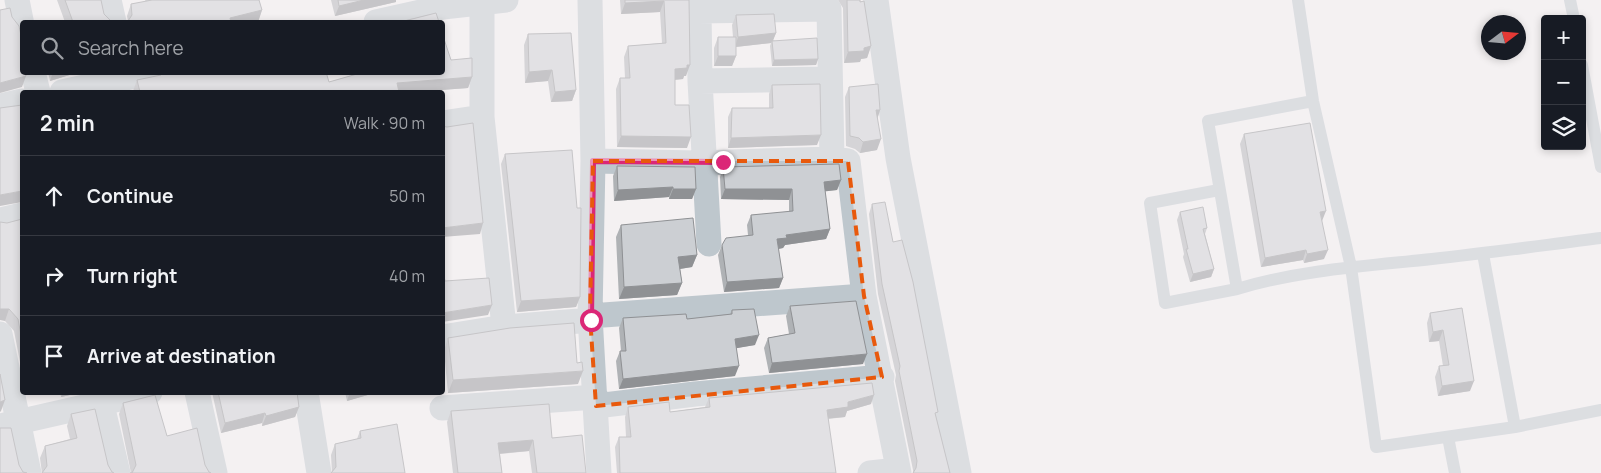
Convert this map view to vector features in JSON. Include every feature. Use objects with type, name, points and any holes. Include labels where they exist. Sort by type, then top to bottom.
[{"type":"street","points":[[17,0],[21,20]]},
{"type":"street","points":[[109,0],[114,20]]},
{"type":"street","points":[[590,0],[593,161],[590,318],[599,473]]},
{"type":"street","points":[[876,0],[898,158],[959,473]]},
{"type":"street","points":[[386,20],[443,8],[494,2],[482,117],[504,327]]},
{"type":"street","points":[[709,244],[700,81],[699,5],[829,10],[828,79],[832,159]]},
{"type":"street","points":[[34,75],[38,90]]},
{"type":"street","points":[[74,90],[127,81],[144,75]]},
{"type":"street","points":[[700,81],[828,79]]},
{"type":"street","points":[[0,106],[20,101]]},
{"type":"street","points":[[445,123],[482,117]]},
{"type":"street","points":[[593,161],[704,162],[832,159],[848,161],[864,296],[882,378],[899,472],[870,473]]},
{"type":"street","points":[[0,220],[20,215]]},
{"type":"street","points":[[445,337],[504,327],[590,318],[864,296]]},
{"type":"street","points":[[0,334],[9,423],[29,473]]},
{"type":"street","points":[[442,408],[596,402],[882,378]]},
{"type":"street","points":[[9,423],[100,398],[125,395]]},
{"type":"street","points":[[198,395],[215,473]]},
{"type":"street","points":[[306,395],[319,473]]},
{"type":"street","points":[[100,398],[118,473]]},
{"type":"lane","points":[[1298,0],[1313,102],[1352,267],[1376,447],[1515,427],[1601,410]]},
{"type":"lane","points":[[1570,0],[1573,15]]},
{"type":"lane","points":[[1586,86],[1601,167]]},
{"type":"lane","points":[[1237,289],[1208,121],[1313,102]]},
{"type":"lane","points":[[1219,190],[1150,203],[1165,303],[1237,289],[1273,278],[1352,267],[1483,254],[1601,238]]},
{"type":"lane","points":[[1483,254],[1515,427]]},
{"type":"lane","points":[[1448,437],[1455,473]]},
{"type":"highlighted area","points":[[593,161],[848,161],[864,296],[882,377],[596,406],[590,316]]},
{"type":"building","points":[[65,0],[101,0],[104,14],[110,20],[72,20]]},
{"type":"building","points":[[152,0],[259,0],[262,10],[230,18],[230,20],[129,20],[132,15],[131,4]]},
{"type":"building","points":[[338,0],[364,0],[339,6]]},
{"type":"building","points":[[625,0],[689,0],[690,65],[687,65],[687,68],[675,69],[675,105],[689,105],[691,137],[621,136],[620,78],[630,78],[628,46],[666,43],[664,1],[625,3]]},
{"type":"building","points":[[847,0],[864,1],[871,46],[864,48],[864,51],[848,52]]},
{"type":"building","points":[[10,8],[12,17],[19,26],[20,75],[26,76],[0,83],[0,10]]},
{"type":"building","points":[[436,13],[438,20],[408,20]]},
{"type":"building","points":[[774,14],[776,33],[738,37],[736,15]]},
{"type":"building","points":[[571,33],[576,90],[555,92],[552,70],[529,72],[528,34]]},
{"type":"building","points":[[718,37],[736,37],[736,56],[718,56]]},
{"type":"building","points":[[817,38],[818,59],[774,60],[772,41]]},
{"type":"building","points":[[445,42],[451,60],[472,58],[472,77],[397,83],[399,90],[140,90],[137,80],[161,75],[327,75],[329,82],[354,75],[445,75]]},
{"type":"building","points":[[820,84],[821,135],[731,138],[732,108],[773,108],[772,85]]},
{"type":"building","points":[[878,84],[880,110],[876,110],[881,139],[863,142],[859,138],[850,136],[849,87]]},
{"type":"building","points":[[20,105],[20,191],[0,195],[0,108]]},
{"type":"building","points":[[473,123],[483,223],[445,228],[445,127]]},
{"type":"building","points":[[1310,123],[1326,211],[1320,212],[1328,250],[1307,254],[1306,250],[1265,258],[1244,134]]},
{"type":"building","points":[[572,150],[577,208],[581,208],[580,297],[521,301],[505,154]]},
{"type":"building","points":[[839,164],[841,180],[824,182],[830,229],[786,235],[787,238],[777,239],[783,278],[727,282],[722,245],[726,238],[753,235],[751,215],[793,211],[792,189],[725,189],[723,167]]},
{"type":"building","points":[[617,166],[695,167],[696,189],[673,189],[673,187],[618,190]]},
{"type":"building","points":[[885,202],[893,242],[902,240],[913,282],[938,412],[935,413],[950,473],[913,473],[917,461],[899,371],[900,366],[882,284],[872,204]]},
{"type":"building","points":[[1203,207],[1207,228],[1203,229],[1214,269],[1193,274],[1186,249],[1188,249],[1180,212]]},
{"type":"building","points":[[693,218],[697,255],[678,257],[682,283],[624,287],[621,225]]},
{"type":"building","points":[[20,220],[20,330],[18,319],[9,309],[0,309],[0,222],[7,223]]},
{"type":"building","points":[[489,278],[492,305],[445,313],[445,281]]},
{"type":"building","points":[[856,301],[867,354],[772,363],[768,338],[795,333],[790,306]]},
{"type":"building","points":[[1462,308],[1474,381],[1442,386],[1439,366],[1449,365],[1443,330],[1433,332],[1430,313]]},
{"type":"building","points":[[754,309],[759,335],[735,339],[739,366],[623,379],[620,351],[626,351],[623,318],[686,314],[687,319],[732,314],[732,310]]},
{"type":"building","points":[[574,323],[577,363],[582,362],[583,371],[453,380],[448,338],[510,328]]},
{"type":"building","points":[[0,374],[5,400],[0,402]]},
{"type":"building","points":[[872,383],[874,395],[848,402],[848,407],[827,410],[836,473],[620,473],[619,437],[631,437],[628,407],[669,402],[670,412],[710,407],[709,398]]},
{"type":"building","points":[[155,395],[167,436],[197,428],[205,465],[211,473],[132,473],[136,465],[123,403]]},
{"type":"building","points":[[219,395],[297,395],[299,407],[266,416],[265,413],[225,423]]},
{"type":"building","points":[[549,404],[552,438],[582,435],[586,473],[537,473],[533,440],[498,443],[502,473],[458,473],[451,411]]},
{"type":"building","points":[[95,409],[108,465],[114,473],[42,473],[47,466],[45,446],[77,438],[71,414]]},
{"type":"building","points":[[397,424],[405,473],[331,473],[336,467],[335,444],[361,438],[360,431]]},
{"type":"building","points":[[0,428],[11,428],[19,465],[23,472],[27,473],[0,473]]},
{"type":"route","points":[[591,320],[593,161],[723,162]]}]
